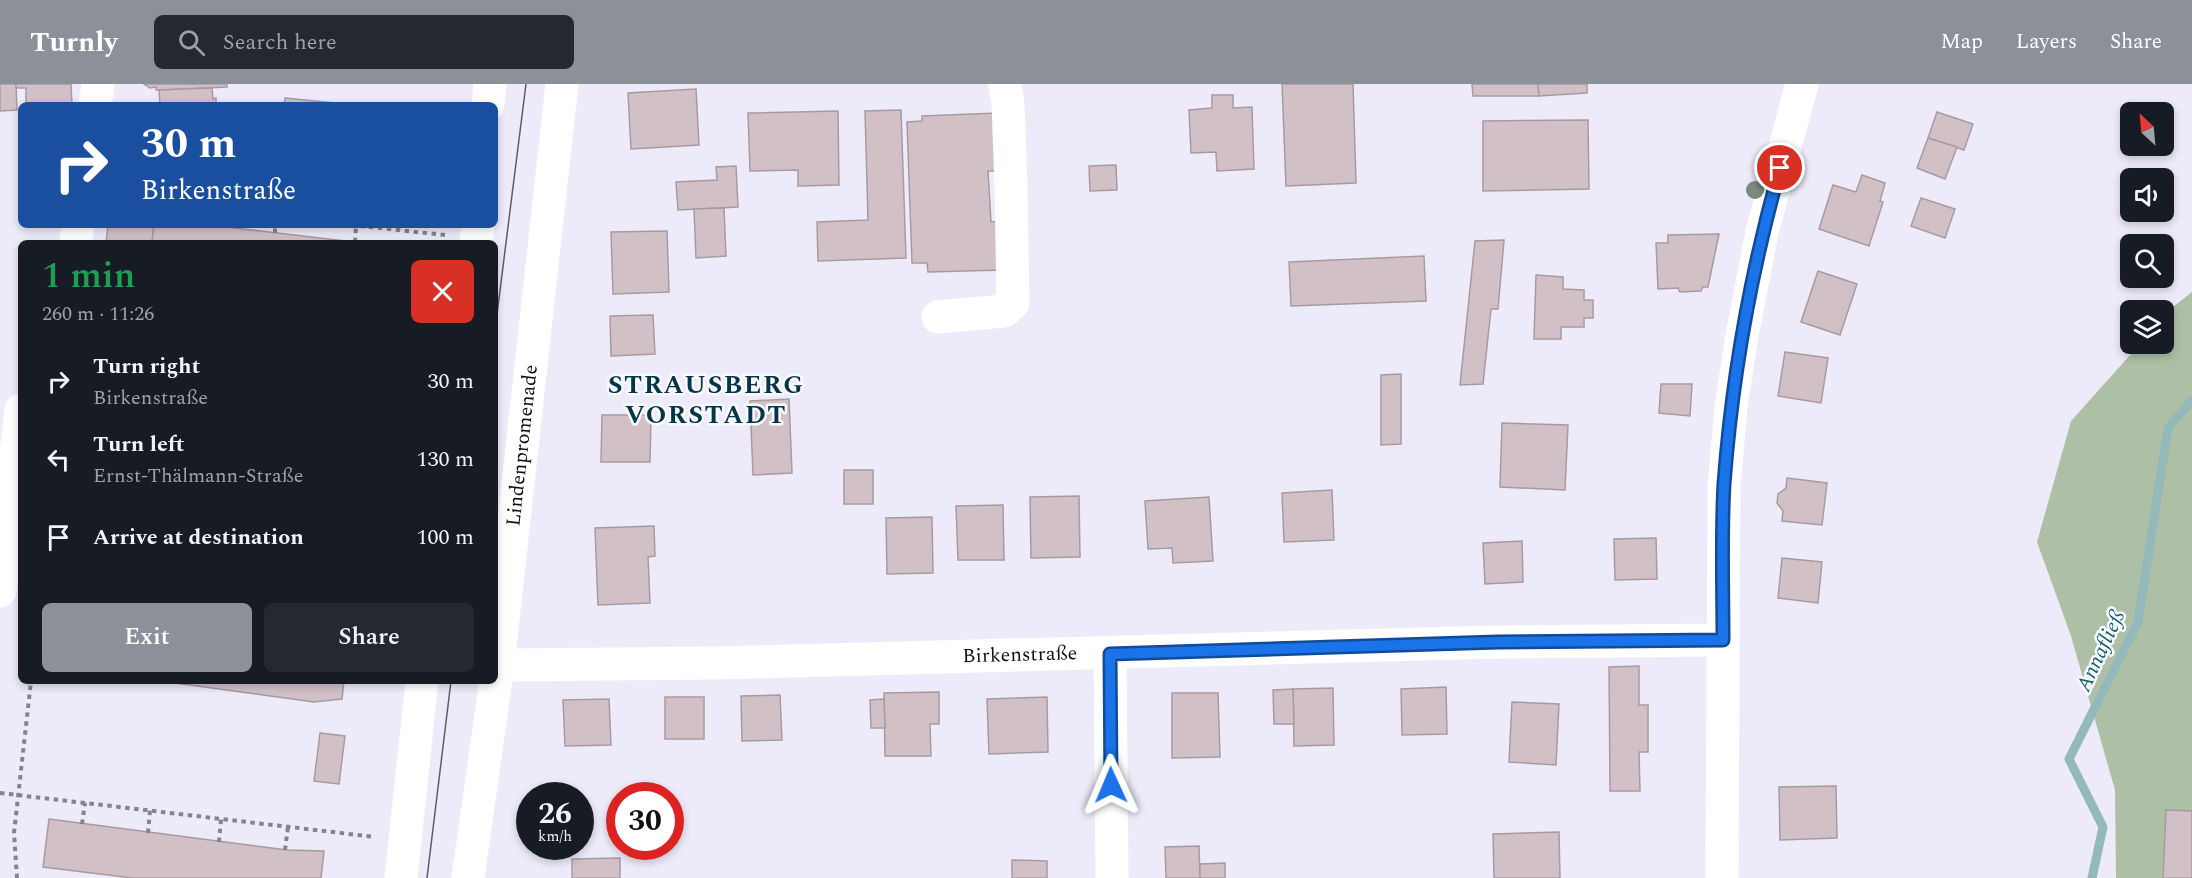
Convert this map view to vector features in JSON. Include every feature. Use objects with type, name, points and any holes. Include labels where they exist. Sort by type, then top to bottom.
[{"type":"street","points":[[95,102],[98,84]]},
{"type":"street","points":[[488,102],[490,84]]},
{"type":"street","name":"Lindenpromenade","points":[[498,664],[562,84]]},
{"type":"street","points":[[938,317],[1004,311],[1013,303],[1008,103],[1005,84]]},
{"type":"street","points":[[1722,878],[1724,486],[1731,407],[1762,232],[1802,84]]},
{"type":"street","points":[[0,591],[18,436]]},
{"type":"street","name":"Birkenstraße","points":[[498,664],[715,663],[1498,642],[1723,640]]},
{"type":"street","points":[[1110,654],[1112,878]]},
{"type":"street","points":[[401,878],[422,684]]},
{"type":"street","name":"Lindenpromenade","points":[[468,878],[495,684]]},
{"type":"path","points":[[275,228],[275,233]]},
{"type":"path","points":[[383,228],[477,235]]},
{"type":"path","points":[[17,878],[14,833],[31,684]]},
{"type":"path","points":[[0,793],[405,841]]},
{"type":"path","points":[[82,824],[85,803]]},
{"type":"path","points":[[148,833],[150,810]]},
{"type":"path","points":[[219,842],[221,819]]},
{"type":"path","points":[[285,850],[288,827]]},
{"type":"green space","points":[[2192,292],[2192,878],[2116,878],[2115,790],[2071,636],[2037,542],[2071,421],[2131,354],[2174,354],[2174,306]]},
{"type":"building","points":[[0,84],[16,84],[17,110],[0,111]]},
{"type":"building","points":[[16,84],[71,84],[72,102],[26,102],[26,88],[16,88]]},
{"type":"building","points":[[144,84],[227,84],[227,87],[156,90],[156,87],[150,88]]},
{"type":"building","points":[[1282,84],[1353,84],[1356,183],[1286,186]]},
{"type":"building","points":[[1472,84],[1538,84],[1539,96],[1473,96]]},
{"type":"building","points":[[1538,84],[1587,84],[1587,93],[1539,96]]},
{"type":"building","points":[[212,88],[213,99],[216,98],[216,102],[160,102],[159,90]]},
{"type":"building","points":[[696,89],[699,145],[631,149],[628,93]]},
{"type":"building","points":[[1212,95],[1233,95],[1233,108],[1252,107],[1254,169],[1217,171],[1216,152],[1191,153],[1189,110],[1212,108]]},
{"type":"building","points":[[285,98],[325,102],[284,102]]},
{"type":"building","points":[[901,110],[906,258],[818,261],[817,222],[868,220],[865,111]]},
{"type":"building","points":[[838,111],[839,185],[798,186],[798,170],[750,171],[748,113]]},
{"type":"building","points":[[1937,112],[1973,124],[1964,150],[1928,138]]},
{"type":"building","points":[[997,113],[999,171],[988,171],[991,222],[1001,221],[1003,270],[928,272],[927,263],[912,263],[907,122],[922,121],[922,116]]},
{"type":"building","points":[[1588,120],[1589,189],[1483,191],[1483,121]]},
{"type":"building","points":[[1928,138],[1957,147],[1945,179],[1917,168]]},
{"type":"building","points":[[1116,165],[1117,190],[1090,191],[1089,166]]},
{"type":"building","points":[[736,166],[738,207],[678,210],[676,182],[717,180],[716,167]]},
{"type":"building","points":[[1862,175],[1885,183],[1880,201],[1883,202],[1869,246],[1819,229],[1833,185],[1856,192]]},
{"type":"building","points":[[1921,198],[1955,209],[1945,238],[1911,226]]},
{"type":"building","points":[[724,208],[726,256],[696,258],[694,209]]},
{"type":"building","points":[[108,228],[154,228],[152,240],[106,240]]},
{"type":"building","points":[[154,228],[235,228],[337,240],[152,240]]},
{"type":"building","points":[[667,231],[669,292],[613,294],[611,232]]},
{"type":"building","points":[[1719,234],[1708,287],[1703,287],[1701,291],[1680,292],[1678,288],[1658,289],[1656,243],[1668,243],[1668,235]]},
{"type":"building","points":[[1504,240],[1498,309],[1491,309],[1483,384],[1460,385],[1475,241]]},
{"type":"building","points":[[1424,256],[1426,301],[1291,306],[1289,262]]},
{"type":"building","points":[[1818,271],[1857,284],[1840,335],[1801,322]]},
{"type":"building","points":[[1536,275],[1563,277],[1563,289],[1584,290],[1584,300],[1593,300],[1593,318],[1584,318],[1584,327],[1561,327],[1561,339],[1534,339]]},
{"type":"building","points":[[653,315],[655,354],[611,356],[610,316]]},
{"type":"building","points":[[1785,352],[1828,358],[1821,403],[1778,396]]},
{"type":"building","points":[[1401,374],[1401,444],[1381,445],[1381,375]]},
{"type":"building","points":[[1661,384],[1692,384],[1690,416],[1659,413]]},
{"type":"building","points":[[789,399],[792,473],[753,475],[750,401]]},
{"type":"building","points":[[602,415],[651,415],[650,462],[601,462]]},
{"type":"building","points":[[1502,423],[1568,425],[1565,490],[1500,487]]},
{"type":"building","points":[[844,470],[873,470],[873,504],[844,504]]},
{"type":"building","points":[[1787,478],[1827,483],[1822,525],[1782,521],[1783,511],[1777,503],[1778,494],[1786,488]]},
{"type":"building","points":[[1332,490],[1334,540],[1284,542],[1282,493]]},
{"type":"building","points":[[1079,496],[1080,557],[1031,558],[1030,497]]},
{"type":"building","points":[[1209,497],[1213,561],[1173,563],[1172,548],[1148,549],[1145,501]]},
{"type":"building","points":[[1003,505],[1004,560],[958,560],[956,506]]},
{"type":"building","points":[[932,517],[933,573],[887,574],[886,518]]},
{"type":"building","points":[[654,526],[655,556],[648,557],[650,603],[598,605],[595,528]]},
{"type":"building","points":[[1656,538],[1657,579],[1615,580],[1614,539]]},
{"type":"building","points":[[1522,541],[1523,582],[1485,584],[1483,543]]},
{"type":"building","points":[[1782,558],[1822,562],[1818,603],[1778,598]]},
{"type":"building","points":[[1639,666],[1639,705],[1648,705],[1648,752],[1639,752],[1640,791],[1610,791],[1609,667]]},
{"type":"building","points":[[182,684],[344,684],[342,699],[314,702]]},
{"type":"building","points":[[1446,687],[1447,734],[1402,735],[1401,689]]},
{"type":"building","points":[[1333,688],[1334,745],[1294,746],[1293,689]]},
{"type":"building","points":[[1293,689],[1294,724],[1274,724],[1273,690]]},
{"type":"building","points":[[939,692],[939,724],[930,724],[931,756],[885,756],[884,693]]},
{"type":"building","points":[[1172,693],[1218,693],[1220,757],[1172,758]]},
{"type":"building","points":[[780,695],[782,740],[742,741],[741,696]]},
{"type":"building","points":[[665,697],[704,697],[704,739],[665,739]]},
{"type":"building","points":[[1047,697],[1048,752],[989,754],[987,699]]},
{"type":"building","points":[[609,699],[611,745],[565,746],[563,700]]},
{"type":"building","points":[[884,699],[885,728],[871,728],[870,700]]},
{"type":"building","points":[[1512,702],[1559,704],[1556,765],[1509,762]]},
{"type":"building","points":[[320,733],[345,736],[339,784],[314,781]]},
{"type":"building","points":[[1836,786],[1837,838],[1780,840],[1779,787]]},
{"type":"building","points":[[2166,810],[2192,811],[2192,878],[2163,878]]},
{"type":"building","points":[[49,819],[287,850],[324,851],[321,878],[133,878],[43,867]]},
{"type":"building","points":[[1559,832],[1560,878],[1494,878],[1493,834]]},
{"type":"building","points":[[1199,846],[1200,878],[1166,878],[1165,847]]},
{"type":"building","points":[[572,860],[620,860],[620,878],[572,878]]},
{"type":"building","points":[[1012,860],[1047,861],[1047,878],[1012,878]]},
{"type":"building","points":[[1225,863],[1225,878],[1200,878],[1200,864]]},
{"type":"waterway","name":"Annafließ","points":[[2092,878],[2103,827],[2069,759],[2138,622],[2168,428],[2192,400]]},
{"type":"tram line","points":[[498,306],[526,84]]},
{"type":"tram line","points":[[427,878],[451,684]]},
{"type":"district","name":"STRAUSBERG VORSTADT","points":[[706,400]]},
{"type":"route","points":[[1111,785],[1110,654],[1498,642],[1723,640],[1724,486],[1731,407],[1762,232],[1780,168]]}]
